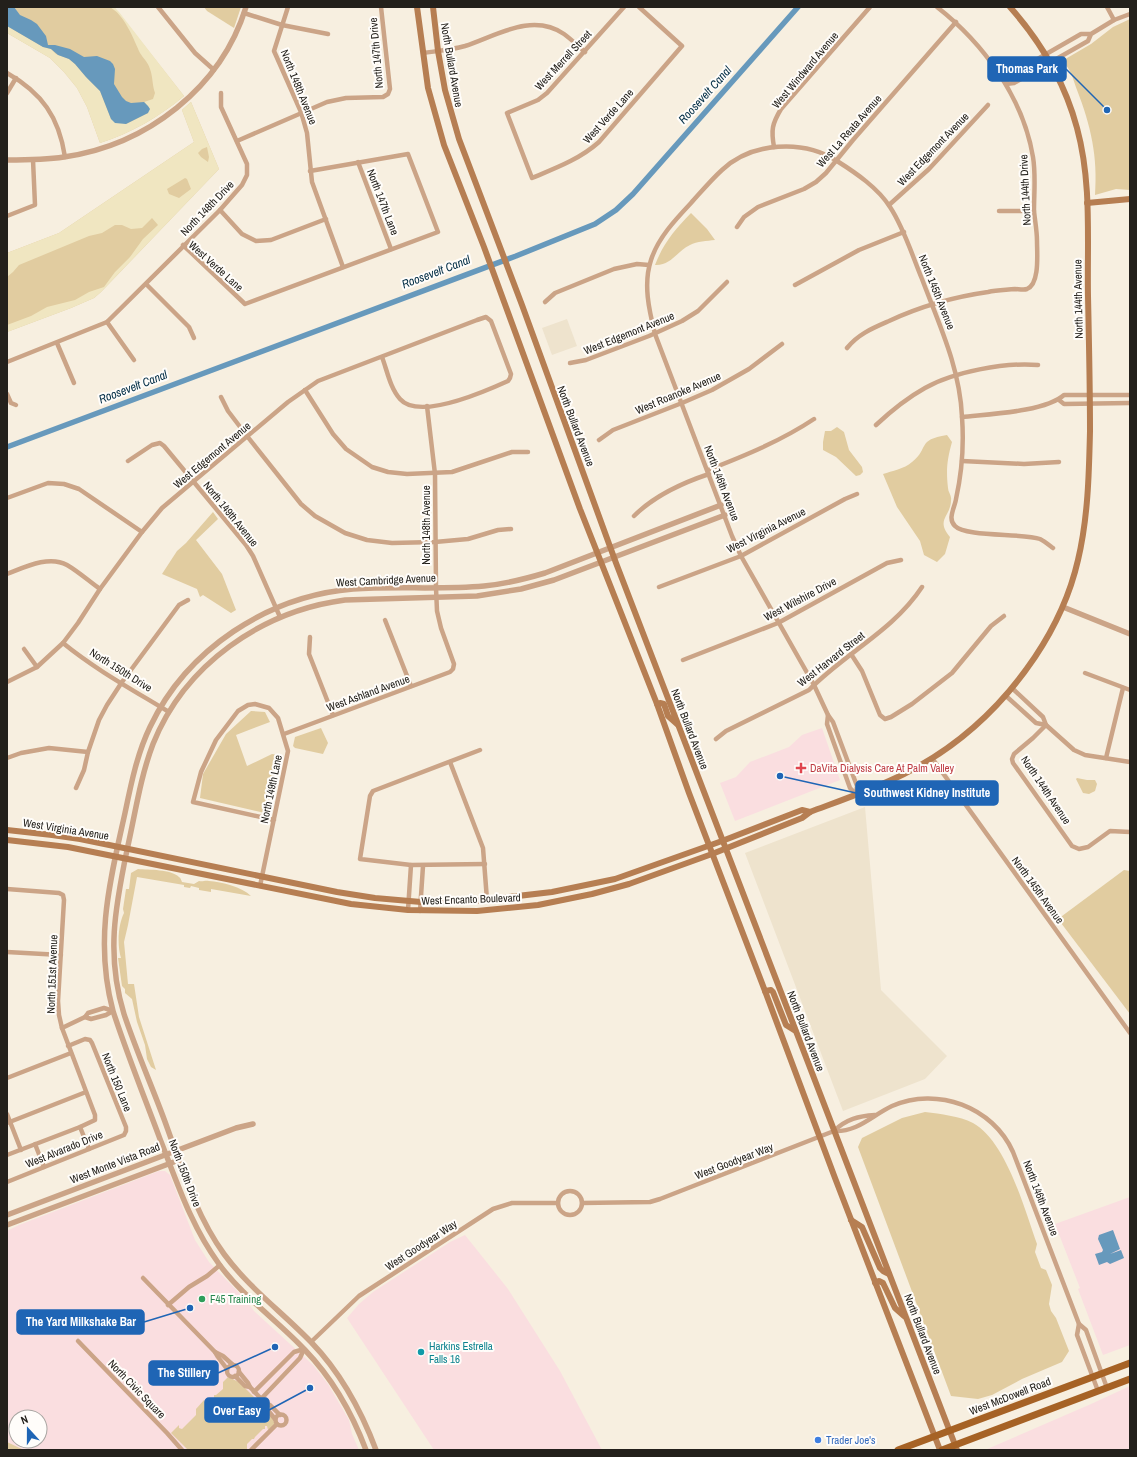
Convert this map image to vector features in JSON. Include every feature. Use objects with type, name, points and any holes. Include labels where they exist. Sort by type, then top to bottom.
[{"type":"main road","name":"North Bullard Avenue","points":[[417,7],[428,88],[439,127],[544,413],[597,553],[602,562],[657,704],[688,793],[765,991],[851,1220],[941,1450]]},
{"type":"main road","name":"North Bullard Avenue","points":[[433,7],[438,51],[452,119],[507,264],[610,548],[794,1030],[956,1448]]},
{"type":"main road","name":"North 144th Avenue","points":[[1010,7],[1035,38],[1050,62],[1063,90],[1076,126],[1084,161],[1087,203],[1090,396],[1087,508],[1078,560],[1063,607]]},
{"type":"main road","points":[[1087,203],[1130,199]]},
{"type":"main road","name":"West Encanto Boulevard","points":[[121,853],[260,886],[351,904],[420,911],[490,910],[538,905],[644,880],[802,818],[810,812],[902,775],[932,758],[969,732],[1006,696],[1042,647],[1063,607]]},
{"type":"main road","points":[[657,704],[664,704],[668,716],[678,725]]},
{"type":"main road","name":"West Encanto Boulevard","points":[[121,853],[262,877],[337,892],[421,902],[487,900],[534,895],[570,889],[625,876],[709,846],[802,810],[810,812]]},
{"type":"main road","name":"West Virginia Avenue","points":[[7,830],[65,837],[121,853]]},
{"type":"main road","name":"West Virginia Avenue","points":[[7,840],[121,853]]},
{"type":"main road","points":[[570,889],[572,898]]},
{"type":"main road","points":[[765,991],[771,990],[773,992],[786,1025],[794,1030]]},
{"type":"main road","points":[[851,1220],[862,1227],[880,1268],[889,1274]]},
{"type":"main road","points":[[875,1282],[879,1281],[883,1283],[895,1308],[906,1317]]},
{"type":"main road","name":"West McDowell Road","points":[[898,1450],[1130,1363]]},
{"type":"main road","points":[[941,1450],[956,1448],[1130,1379]]},
{"type":"street","points":[[158,7],[195,53],[214,70]]},
{"type":"street","points":[[7,160],[33,160],[65,157],[106,146],[131,136],[152,125],[178,108],[196,92],[214,70],[233,40],[246,7]]},
{"type":"street","name":"North 148th Avenue","points":[[288,7],[274,47],[274,53],[301,112],[307,133],[312,182],[343,267]]},
{"type":"street","name":"North 147th Drive","points":[[301,112],[336,99],[386,96],[389,93],[390,89],[381,7]]},
{"type":"street","name":"West Merrell Street","points":[[507,113],[538,100],[547,93],[624,7]]},
{"type":"street","name":"West Verde Lane","points":[[507,113],[532,178],[562,166],[589,151],[599,142],[682,46],[639,7]]},
{"type":"street","name":"West Windward Avenue","points":[[774,147],[772,131],[774,121],[781,109],[870,7]]},
{"type":"street","name":"North 144th Drive","points":[[932,304],[967,295],[999,290],[1027,289],[1033,284],[1036,278],[1037,252],[1034,211],[1035,172],[1033,156],[1022,120],[1006,84],[988,59],[970,36],[956,22],[937,7]]},
{"type":"street","points":[[1107,7],[1114,20]]},
{"type":"street","points":[[244,13],[282,25],[328,34]]},
{"type":"street","points":[[1090,34],[1088,41],[1014,83],[1006,84],[1008,76],[1081,34],[1090,34],[1114,20],[1130,14]]},
{"type":"street","name":"West La Reata Avenue","points":[[737,227],[744,217],[758,207],[804,189],[816,182],[826,173],[956,22]]},
{"type":"street","points":[[423,53],[464,46],[515,27],[535,25],[547,26],[563,33],[585,52]]},
{"type":"street","points":[[7,73],[35,92],[49,110],[59,131],[65,157]]},
{"type":"street","points":[[7,93],[16,78]]},
{"type":"street","name":"North 148th Drive","points":[[183,245],[220,210],[242,186],[247,175],[247,164],[221,107],[221,93]]},
{"type":"street","name":"West Edgemont Avenue","points":[[890,206],[929,169],[988,105]]},
{"type":"street","points":[[237,141],[301,112]]},
{"type":"street","points":[[545,302],[555,293],[614,269],[637,264],[649,266],[664,233],[722,170],[736,160],[754,151],[774,147]]},
{"type":"street","name":"North 145th Avenue","points":[[774,147],[800,148],[824,154],[836,160],[874,188],[890,206],[904,232],[944,333],[957,376],[962,417],[962,461],[956,501],[952,515],[952,522],[956,528],[968,531],[1040,539],[1053,548]]},
{"type":"street","name":"West Verde Lane","points":[[7,362],[107,322],[183,245],[245,304],[438,232],[408,154],[358,162]]},
{"type":"street","points":[[7,216],[35,205],[33,160]]},
{"type":"street","points":[[310,171],[358,162]]},
{"type":"street","name":"North 147th Lane","points":[[358,162],[391,249]]},
{"type":"street","points":[[220,210],[242,234],[256,241],[271,240],[326,220]]},
{"type":"street","points":[[999,211],[1034,211]]},
{"type":"street","points":[[795,285],[859,250],[904,232]]},
{"type":"street","name":"North 146th Avenue","points":[[649,266],[647,292],[648,304],[655,334],[724,515],[741,556],[814,685],[828,715],[833,722],[856,786],[856,794]]},
{"type":"street","name":"West Edgemont Avenue","points":[[570,363],[586,360],[655,334],[682,321],[698,311],[727,282]]},
{"type":"street","points":[[146,284],[189,326],[194,338]]},
{"type":"street","points":[[847,348],[854,340],[866,331],[905,313],[932,304]]},
{"type":"street","name":"West Edgemont Avenue","points":[[7,682],[37,667],[63,643],[142,532],[162,508],[247,436],[305,390],[318,381],[477,320],[486,317],[491,320],[511,370],[510,378],[503,383],[462,400],[427,406]]},
{"type":"street","points":[[107,322],[134,360]]},
{"type":"street","points":[[57,342],[74,383]]},
{"type":"street","name":"West Roanoke Avenue","points":[[599,440],[613,430],[682,403],[732,380],[782,344]]},
{"type":"street","points":[[382,357],[394,391],[401,401],[413,407],[427,406]]},
{"type":"street","points":[[876,425],[903,402],[925,388],[957,376],[991,367],[1022,364],[1038,365]]},
{"type":"street","points":[[305,390],[333,434],[346,449],[372,467],[388,472],[407,474],[435,474],[452,472],[512,452],[528,452]]},
{"type":"street","points":[[7,394],[10,403],[16,405]]},
{"type":"street","points":[[962,417],[1016,411],[1059,400],[1064,395],[1130,395]]},
{"type":"street","points":[[1119,403],[1120,395]]},
{"type":"street","points":[[221,397],[228,411],[301,504],[315,516],[345,533],[368,540],[392,543],[435,542],[468,539],[498,530],[511,529]]},
{"type":"street","points":[[1059,400],[1064,404],[1130,403]]},
{"type":"street","name":"North 148th Avenue","points":[[427,406],[435,474],[437,611],[441,628],[454,664]]},
{"type":"street","points":[[634,516],[644,506],[671,490],[763,447],[814,419]]},
{"type":"street","name":"North 149th Avenue","points":[[128,461],[152,445],[160,443],[246,545],[253,556],[280,617]]},
{"type":"street","points":[[962,461],[1024,464],[1059,462]]},
{"type":"street","points":[[7,498],[48,483],[64,484],[79,489],[142,532]]},
{"type":"street","name":"West Virginia Avenue","points":[[659,587],[741,556],[845,499],[857,494]]},
{"type":"street","name":"West Cambridge Avenue","points":[[121,853],[138,758],[146,735],[161,707],[181,680],[208,651],[238,629],[276,608],[303,599],[342,591],[364,589],[484,586],[518,580],[545,573],[721,505]]},
{"type":"street","name":"West Cambridge Avenue","points":[[121,853],[148,759],[157,734],[169,712],[192,681],[218,656],[238,640],[264,624],[294,611],[345,600],[488,595],[521,589],[548,582],[724,515]]},
{"type":"street","name":"West Wilshire Drive","points":[[682,660],[778,623],[887,563],[901,560]]},
{"type":"street","points":[[7,574],[45,562],[66,564],[100,590]]},
{"type":"street","name":"West Harvard Street","points":[[716,739],[726,731],[809,690],[819,679],[883,630],[903,612],[913,602],[922,587]]},
{"type":"street","points":[[76,788],[84,770],[88,752],[99,720],[107,705],[122,682],[179,605],[188,600]]},
{"type":"street","points":[[1063,607],[1130,634]]},
{"type":"street","points":[[851,654],[862,671],[880,715],[885,719],[892,717],[912,704],[952,673],[991,626],[1004,616]]},
{"type":"street","points":[[385,620],[411,686]]},
{"type":"street","points":[[310,637],[309,654],[333,715]]},
{"type":"street","name":"North 150th Drive","points":[[63,643],[79,656],[169,712]]},
{"type":"street","points":[[24,649],[37,667]]},
{"type":"street","name":"West Ashland Avenue","points":[[284,734],[450,672],[454,664]]},
{"type":"street","points":[[1085,674],[1130,690]]},
{"type":"street","points":[[1012,688],[1043,717],[1046,725],[1074,750],[1085,755],[1130,762]]},
{"type":"street","points":[[1106,758],[1123,688]]},
{"type":"street","points":[[1006,696],[1036,723],[1046,725]]},
{"type":"street","name":"North 149th Lane","points":[[260,886],[274,820],[288,751],[278,718],[269,708],[248,705],[238,711],[216,740],[201,772],[193,802],[274,820]]},
{"type":"street","name":"North 144th Avenue","points":[[1046,725],[1014,754],[1012,759],[1013,763],[1072,846],[1079,849],[1088,847],[1110,831],[1130,832]]},
{"type":"street","points":[[7,758],[28,751],[49,748],[88,752]]},
{"type":"street","points":[[480,750],[373,791],[370,796],[360,859],[423,866],[485,864]]},
{"type":"street","name":"North 145th Avenue","points":[[932,758],[1130,1033]]},
{"type":"street","points":[[450,762],[483,848],[487,900]]},
{"type":"street","name":"North 150th Drive","points":[[121,853],[113,940],[116,976],[122,1008],[205,1226],[224,1254],[252,1287],[311,1342],[330,1364],[353,1398],[376,1450]]},
{"type":"street","name":"North 150th Drive","points":[[121,853],[105,911],[104,940],[106,979],[113,1011],[191,1217],[206,1246],[236,1284],[317,1363],[340,1394],[366,1450]]},
{"type":"street","points":[[408,910],[411,865]]},
{"type":"street","points":[[420,911],[423,866]]},
{"type":"street","name":"North 151st Avenue","points":[[7,889],[59,893],[63,895],[64,900],[58,1001],[59,1015],[68,1046],[95,1115],[95,1120],[80,1127]]},
{"type":"street","points":[[7,952],[61,956]]},
{"type":"street","points":[[62,1028],[86,1017],[88,1012],[104,1008],[113,1011],[122,1008]]},
{"type":"street","name":"North 150 Lane","points":[[68,1046],[85,1039],[92,1042],[126,1127],[126,1131]]},
{"type":"street","points":[[7,1078],[71,1053]]},
{"type":"street","points":[[8,1122],[86,1092]]},
{"type":"street","name":"North 146th Avenue","points":[[875,1115],[893,1106],[917,1099],[933,1099],[956,1102],[969,1107],[984,1116],[1000,1130],[1009,1142],[1079,1324],[1086,1330],[1107,1388]]},
{"type":"street","points":[[7,1114],[8,1122],[21,1150]]},
{"type":"street","points":[[834,1130],[841,1124],[861,1116],[875,1115]]},
{"type":"street","points":[[834,1130],[845,1131],[865,1124],[875,1115]]},
{"type":"street","name":"West Monte Vista Road","points":[[7,1215],[236,1128],[252,1124]]},
{"type":"street","points":[[7,1156],[80,1127],[89,1149]]},
{"type":"street","name":"West Goodyear Way","points":[[582,1203],[650,1202],[834,1130]]},
{"type":"street","name":"West Alvarado Drive","points":[[7,1182],[124,1135],[126,1131]]},
{"type":"street","points":[[35,1144],[44,1167]]},
{"type":"street","name":"West Monte Vista Road","points":[[7,1224],[179,1160]]},
{"type":"street","points":[[570,1191],[579,1194],[582,1203],[579,1211],[570,1215],[562,1212],[558,1203],[561,1194],[570,1191]]},
{"type":"street","name":"West Goodyear Way","points":[[311,1342],[359,1296],[493,1209],[512,1203],[558,1203]]},
{"type":"street","points":[[168,1305],[189,1287],[207,1276],[220,1265]]},
{"type":"street","points":[[143,1278],[215,1352],[227,1369],[227,1373],[230,1376],[237,1374]]},
{"type":"street","name":"North 146th Avenue","points":[[1079,1324],[1077,1335],[1098,1391]]},
{"type":"street","name":"North Civic Square","points":[[78,1341],[182,1450]]},
{"type":"street","points":[[261,1399],[300,1358],[304,1349],[311,1342]]},
{"type":"street","points":[[254,1392],[294,1352],[304,1349]]},
{"type":"street","points":[[215,1352],[223,1356],[237,1367],[237,1374],[245,1386],[250,1387],[265,1403],[270,1405],[285,1417],[286,1422],[282,1426],[277,1424]]},
{"type":"street","points":[[227,1369],[233,1365]]},
{"type":"street","points":[[265,1403],[266,1408],[277,1424]]},
{"type":"street","points":[[275,1419],[280,1414]]},
{"type":"street","points":[[251,1450],[277,1424]]},
{"type":"shaded area","points":[[7,7],[114,7],[184,96],[165,111],[144,124],[100,143],[87,107],[77,88],[64,72],[50,58],[7,33]]},
{"type":"shaded area","points":[[204,7],[241,7],[234,28],[207,11]]},
{"type":"shaded area","points":[[1130,19],[1130,190],[1116,189],[1095,195],[1096,181],[1090,129],[1071,74],[1068,67],[1062,61],[1091,44],[1113,27]]},
{"type":"shaded area","points":[[191,102],[219,169],[94,298],[7,332],[7,253],[59,233],[194,142],[182,110]]},
{"type":"shaded area","points":[[691,213],[707,229],[715,240],[702,241],[693,244],[685,248],[670,261],[661,265],[655,265],[670,237]]},
{"type":"shaded area","points":[[567,319],[577,346],[552,355],[542,328]]},
{"type":"shaded area","points":[[837,427],[844,432],[849,450],[862,467],[863,472],[860,475],[856,476],[836,457],[823,450],[825,431],[831,431]]},
{"type":"shaded area","points":[[947,435],[952,442],[947,470],[948,490],[951,498],[944,526],[950,537],[945,554],[937,562],[924,555],[920,541],[897,507],[883,474],[898,470],[909,464],[921,453],[927,442],[931,439]]},
{"type":"shaded area","points":[[213,512],[218,519],[196,540],[222,574],[236,610],[231,613],[203,595],[200,597],[197,589],[162,574],[177,551]]},
{"type":"shaded area","points":[[251,711],[265,712],[270,722],[236,735],[247,766],[272,754],[280,755],[265,813],[200,798],[203,774],[226,734]]},
{"type":"shaded area","points":[[321,728],[328,743],[323,754],[295,748],[293,746],[295,737]]},
{"type":"shaded area","points":[[822,728],[840,780],[735,821],[720,783],[736,777],[750,762],[789,747],[802,735]]},
{"type":"shaded area","points":[[1076,779],[1095,780],[1097,784],[1095,791],[1089,794],[1083,793]]},
{"type":"shaded area","points":[[865,807],[881,990],[947,1056],[925,1079],[843,1111],[745,853]]},
{"type":"shaded area","points":[[138,869],[160,870],[175,874],[181,878],[182,882],[194,884],[199,881],[220,882],[242,890],[251,896],[211,889],[211,892],[199,890],[199,888],[191,886],[190,888],[184,887],[184,885],[137,877],[124,942],[128,984],[134,984],[139,1017],[156,1070],[151,1067],[147,1059],[145,1045],[137,1022],[132,999],[125,993],[125,989],[122,986],[118,958],[121,958],[119,935],[120,923],[124,913],[123,909],[126,889],[129,889],[131,873]]},
{"type":"shaded area","points":[[1124,870],[1130,871],[1130,1014],[1058,919]]},
{"type":"shaded area","points":[[925,1112],[956,1117],[973,1123],[985,1132],[1005,1160],[1020,1196],[1037,1244],[1035,1252],[1041,1268],[1046,1270],[1052,1285],[1049,1304],[1069,1351],[1062,1362],[1022,1379],[992,1395],[978,1399],[951,1396],[858,1147],[862,1138],[902,1118]]},
{"type":"shaded area","points":[[159,1171],[165,1171],[170,1175],[195,1240],[209,1262],[246,1300],[254,1311],[313,1365],[328,1384],[349,1420],[352,1434],[359,1450],[22,1449],[48,1449],[48,1409],[8,1409],[7,1442],[7,1231]]},
{"type":"shaded area","points":[[1130,1197],[1130,1345],[1103,1355],[1078,1289],[1080,1288],[1055,1224]]},
{"type":"shaded area","points":[[465,1235],[508,1289],[560,1371],[602,1450],[434,1450],[347,1318],[359,1304],[373,1292],[450,1242]]},
{"type":"shaded area","points":[[228,1377],[239,1382],[271,1414],[275,1425],[268,1430],[267,1426],[265,1426],[265,1429],[263,1429],[247,1444],[247,1450],[188,1450],[171,1433],[179,1425],[179,1428],[182,1429],[196,1415],[196,1409],[204,1400],[207,1405],[214,1398],[214,1395],[223,1389],[223,1382]]},
{"type":"shaded area","points":[[1130,1386],[1130,1450],[985,1450],[1091,1404]]},
{"type":"shaded area","points":[[7,1442],[8,1449],[24,1450],[7,1450]]},
{"type":"sand","points":[[109,7],[114,7],[119,12],[184,96],[165,111],[144,124],[100,143],[87,107],[77,88],[50,58],[7,33],[7,26],[43,47],[51,49],[56,54],[69,59],[100,91],[111,119],[126,124],[148,113],[144,102],[153,99],[155,93],[148,64],[140,53],[132,34],[119,15]]},
{"type":"sand","points":[[191,102],[219,169],[94,298],[7,332],[7,325],[31,316],[47,307],[75,300],[89,292],[104,287],[115,272],[130,257],[143,239],[158,225],[152,218],[142,228],[131,229],[122,225],[115,225],[102,233],[89,236],[19,265],[7,277],[7,253],[59,233],[194,142],[182,110]],"holes":[[[207,147],[209,157],[208,162],[198,153]],[[185,178],[187,179],[191,189],[179,198],[169,194],[167,189]]]},
{"type":"water","points":[[7,7],[14,7],[20,15],[37,24],[46,36],[48,45],[55,45],[70,49],[84,57],[97,56],[110,61],[115,69],[114,84],[122,97],[131,103],[144,102],[150,109],[148,113],[126,124],[115,123],[111,119],[100,91],[75,64],[69,59],[58,55],[51,49],[43,47],[7,26]]},
{"type":"water","points":[[1113,1230],[1120,1249],[1110,1254],[1121,1250],[1124,1258],[1110,1264],[1107,1262],[1099,1265],[1095,1254],[1102,1252],[1103,1250],[1098,1239],[1099,1235]]},
{"type":"waterway","name":"Roosevelt Canal","points":[[7,447],[516,256],[595,224],[616,210],[633,194],[798,7]]},
{"type":"place","name":"Thomas Park","points":[[1107,110]]},
{"type":"place","name":"DaVita Dialysis Care At Palm Valley","points":[[801,768]]},
{"type":"place","name":"Southwest Kidney Institute","points":[[780,776]]},
{"type":"place","name":"F45 Training","points":[[202,1299]]},
{"type":"place","name":"The Yard Milkshake Bar","points":[[190,1308]]},
{"type":"place","name":"The Stillery","points":[[275,1347]]},
{"type":"place","name":"Harkins Estrella Falls 16","points":[[421,1352]]},
{"type":"place","name":"Over Easy","points":[[310,1388]]},
{"type":"place","name":"Trader Joe's","points":[[818,1440]]}]
